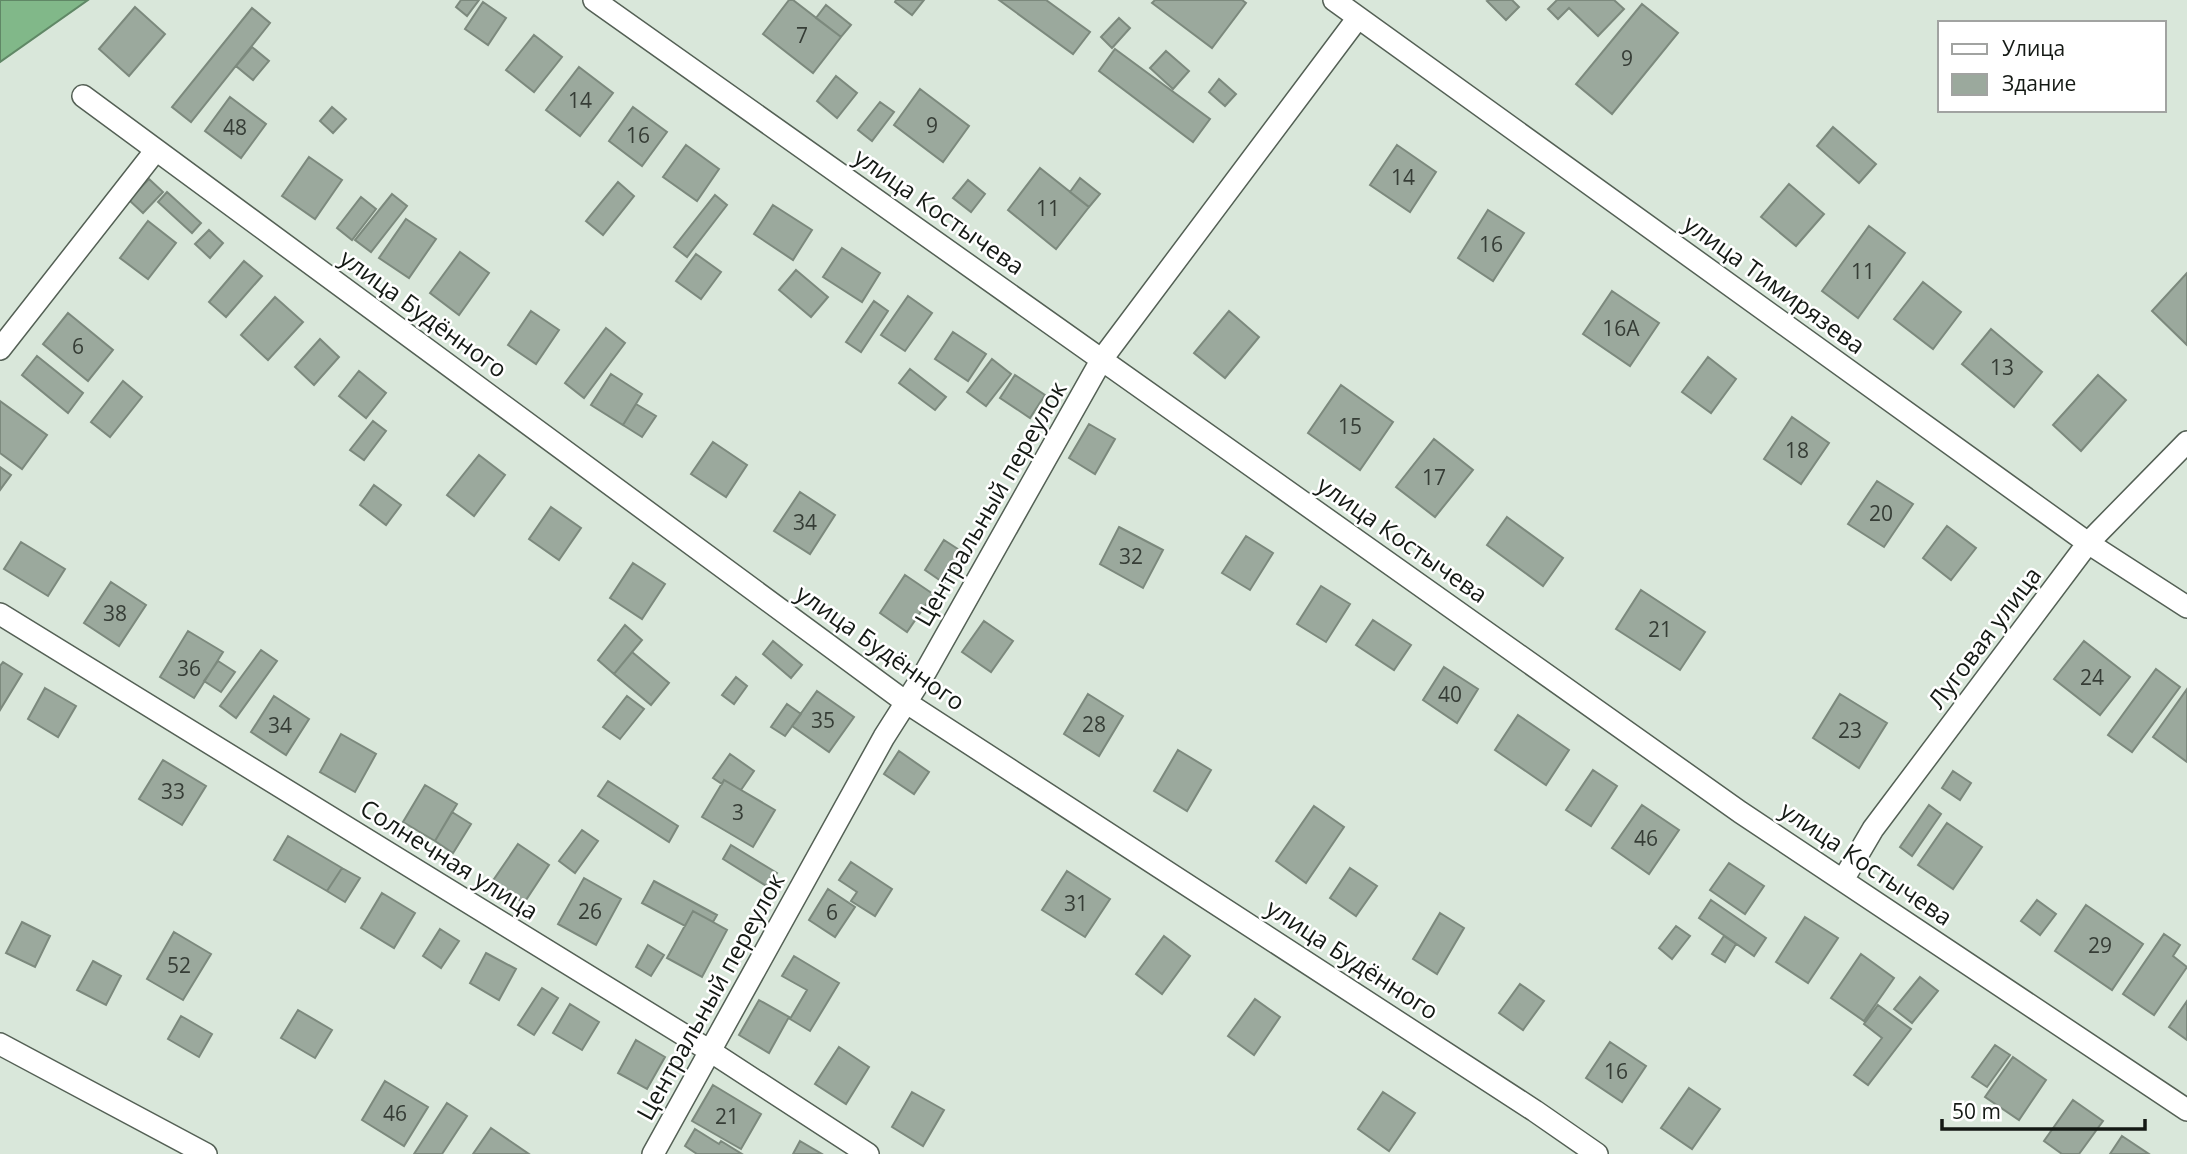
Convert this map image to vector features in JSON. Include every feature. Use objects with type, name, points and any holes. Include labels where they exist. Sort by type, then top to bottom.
[{"type":"street","name":"улица Костычева","points":[[594,0],[1740,812],[2187,1110]]},
{"type":"street","name":"улица Тимирязева","points":[[1334,0],[2088,542],[2187,607]]},
{"type":"street","name":"Центральный переулок","points":[[653,1154],[884,737],[907,703],[1102,359],[1357,19]]},
{"type":"street","name":"улица Будённого","points":[[83,96],[907,703],[1597,1154]]},
{"type":"street","points":[[0,349],[156,150]]},
{"type":"street","name":"Луговая улица","points":[[1843,880],[1873,829],[2088,542],[2187,442]]},
{"type":"street","name":"Солнечная улица","points":[[0,614],[710,1051],[868,1154]]},
{"type":"street","points":[[0,1044],[206,1154]]},
{"type":"shaded area","points":[[0,0],[88,0],[0,62]]},
{"type":"building","points":[[461,0],[479,0],[467,16],[456,7]]},
{"type":"building","points":[[789,0],[793,0],[841,37],[813,73],[763,34]]},
{"type":"building","points":[[924,0],[912,15],[895,2]]},
{"type":"building","points":[[999,0],[1046,0],[1090,32],[1073,54]]},
{"type":"building","points":[[1155,0],[1242,0],[1246,3],[1212,48],[1152,3]]},
{"type":"building","points":[[1512,0],[1519,7],[1506,20],[1487,1]]},
{"type":"building","points":[[1557,0],[1614,0],[1624,9],[1598,36],[1569,8],[1558,19],[1548,9]]},
{"type":"building","points":[[483,2],[506,18],[488,45],[465,29]]},
{"type":"building","points":[[1642,4],[1678,33],[1612,114],[1576,84]]},
{"type":"building","points":[[826,5],[851,25],[841,37],[816,18]]},
{"type":"building","points":[[135,7],[165,34],[129,76],[99,49]]},
{"type":"building","points":[[252,8],[270,23],[191,122],[172,107]]},
{"type":"building","points":[[1119,18],[1130,28],[1112,48],[1101,37]]},
{"type":"building","points":[[534,35],[562,57],[534,92],[506,70]]},
{"type":"building","points":[[252,47],[269,61],[253,80],[236,66]]},
{"type":"building","points":[[1115,49],[1210,119],[1193,142],[1099,71]]},
{"type":"building","points":[[1166,51],[1189,71],[1173,89],[1150,68]]},
{"type":"building","points":[[579,67],[613,93],[580,136],[546,110]]},
{"type":"building","points":[[836,76],[857,93],[837,118],[817,101]]},
{"type":"building","points":[[1219,79],[1236,94],[1225,106],[1209,92]]},
{"type":"building","points":[[920,89],[969,126],[943,162],[894,125]]},
{"type":"building","points":[[230,97],[266,124],[241,158],[205,131]]},
{"type":"building","points":[[880,102],[894,112],[872,141],[858,130]]},
{"type":"building","points":[[332,107],[346,119],[333,133],[320,121]]},
{"type":"building","points":[[633,107],[667,132],[642,166],[609,141]]},
{"type":"building","points":[[1833,127],[1876,164],[1859,183],[1817,146]]},
{"type":"building","points":[[686,145],[719,169],[697,201],[663,177]]},
{"type":"building","points":[[1397,145],[1436,172],[1410,212],[1370,185]]},
{"type":"building","points":[[309,157],[342,180],[315,219],[282,196]]},
{"type":"building","points":[[1040,168],[1089,207],[1056,249],[1008,210]]},
{"type":"building","points":[[1080,178],[1100,194],[1089,207],[1070,192]]},
{"type":"building","points":[[149,179],[163,192],[143,213],[129,200]]},
{"type":"building","points":[[968,180],[985,194],[971,212],[953,198]]},
{"type":"building","points":[[618,182],[634,196],[603,235],[586,221]]},
{"type":"building","points":[[1789,184],[1824,214],[1796,246],[1761,217]]},
{"type":"building","points":[[167,192],[201,223],[192,233],[158,202]]},
{"type":"building","points":[[392,194],[407,206],[371,252],[355,240]]},
{"type":"building","points":[[715,195],[727,205],[687,257],[674,247]]},
{"type":"building","points":[[361,197],[376,209],[352,240],[337,228]]},
{"type":"building","points":[[773,205],[812,230],[793,260],[754,234]]},
{"type":"building","points":[[1488,210],[1524,233],[1493,281],[1458,258]]},
{"type":"building","points":[[406,219],[436,239],[409,278],[379,258]]},
{"type":"building","points":[[148,221],[176,243],[148,279],[120,258]]},
{"type":"building","points":[[1869,226],[1905,253],[1858,318],[1822,291]]},
{"type":"building","points":[[209,230],[223,243],[210,258],[195,244]]},
{"type":"building","points":[[842,248],[880,273],[862,302],[823,277]]},
{"type":"building","points":[[460,252],[489,273],[459,315],[430,293]]},
{"type":"building","points":[[696,254],[721,272],[701,299],[676,281]]},
{"type":"building","points":[[244,261],[262,276],[226,317],[209,302]]},
{"type":"building","points":[[796,270],[828,297],[811,317],[779,290]]},
{"type":"building","points":[[2187,273],[2187,345],[2152,311]]},
{"type":"building","points":[[1923,282],[1961,312],[1933,349],[1894,319]]},
{"type":"building","points":[[1612,291],[1659,323],[1630,366],[1583,334]]},
{"type":"building","points":[[908,296],[932,313],[905,351],[881,335]]},
{"type":"building","points":[[275,297],[303,322],[268,360],[241,335]]},
{"type":"building","points":[[874,301],[888,311],[861,352],[846,342]]},
{"type":"building","points":[[531,311],[559,330],[536,364],[508,345]]},
{"type":"building","points":[[1229,311],[1259,337],[1225,378],[1194,353]]},
{"type":"building","points":[[68,313],[113,350],[88,381],[43,344]]},
{"type":"building","points":[[606,328],[625,343],[584,398],[565,383]]},
{"type":"building","points":[[1991,329],[2042,372],[2014,407],[1962,364]]},
{"type":"building","points":[[953,332],[986,354],[968,381],[935,359]]},
{"type":"building","points":[[320,339],[339,357],[314,385],[295,367]]},
{"type":"building","points":[[37,356],[83,393],[68,413],[22,375]]},
{"type":"building","points":[[1708,357],[1736,379],[1711,413],[1682,392]]},
{"type":"building","points":[[992,359],[1011,374],[986,406],[967,392]]},
{"type":"building","points":[[910,369],[946,397],[935,410],[899,383]]},
{"type":"building","points":[[359,371],[386,393],[366,418],[339,396]]},
{"type":"building","points":[[611,374],[642,394],[623,425],[591,405]]},
{"type":"building","points":[[1015,375],[1045,395],[1030,418],[1000,398]]},
{"type":"building","points":[[2098,375],[2126,400],[2081,451],[2053,425]]},
{"type":"building","points":[[123,381],[142,397],[110,437],[91,422]]},
{"type":"building","points":[[1341,385],[1393,422],[1360,470],[1308,433]]},
{"type":"building","points":[[0,401],[47,435],[22,469],[0,453]]},
{"type":"building","points":[[636,404],[656,416],[642,437],[623,425]]},
{"type":"building","points":[[1792,417],[1829,443],[1801,484],[1764,459]]},
{"type":"building","points":[[373,421],[386,431],[364,460],[350,450]]},
{"type":"building","points":[[1089,424],[1115,439],[1095,474],[1069,458]]},
{"type":"building","points":[[1434,439],[1473,470],[1435,517],[1396,487]]},
{"type":"building","points":[[713,442],[747,465],[726,497],[691,474]]},
{"type":"building","points":[[479,455],[505,475],[474,516],[447,495]]},
{"type":"building","points":[[0,467],[11,475],[0,490]]},
{"type":"building","points":[[1877,481],[1913,504],[1884,547],[1848,524]]},
{"type":"building","points":[[374,485],[401,505],[386,525],[360,505]]},
{"type":"building","points":[[800,492],[835,515],[810,554],[774,531]]},
{"type":"building","points":[[551,507],[581,528],[559,560],[529,539]]},
{"type":"building","points":[[1507,517],[1563,558],[1543,586],[1487,545]]},
{"type":"building","points":[[1947,526],[1976,548],[1951,580],[1923,558]]},
{"type":"building","points":[[1119,527],[1163,550],[1143,588],[1100,564]]},
{"type":"building","points":[[1246,536],[1273,553],[1250,590],[1222,573]]},
{"type":"building","points":[[944,540],[964,553],[944,583],[925,570]]},
{"type":"building","points":[[21,542],[65,569],[48,596],[4,569]]},
{"type":"building","points":[[633,563],[665,584],[642,619],[610,598]]},
{"type":"building","points":[[905,575],[933,594],[907,632],[880,613]]},
{"type":"building","points":[[111,582],[146,605],[119,646],[84,623]]},
{"type":"building","points":[[1321,586],[1350,604],[1326,642],[1297,624]]},
{"type":"building","points":[[1641,590],[1705,632],[1680,670],[1616,629]]},
{"type":"building","points":[[1373,620],[1411,645],[1394,670],[1356,645]]},
{"type":"building","points":[[984,621],[1013,641],[991,672],[962,652]]},
{"type":"building","points":[[625,625],[642,640],[614,674],[598,660]]},
{"type":"building","points":[[188,631],[223,652],[194,698],[160,677]]},
{"type":"building","points":[[773,641],[802,665],[791,678],[763,654]]},
{"type":"building","points":[[2084,641],[2130,677],[2100,715],[2054,679]]},
{"type":"building","points":[[261,650],[277,661],[236,718],[220,706]]},
{"type":"building","points":[[632,652],[669,683],[651,705],[614,674]]},
{"type":"building","points":[[218,661],[235,672],[221,692],[204,681]]},
{"type":"building","points":[[3,662],[22,674],[0,710],[0,666]]},
{"type":"building","points":[[1444,667],[1478,689],[1457,723],[1423,700]]},
{"type":"building","points":[[2156,669],[2180,687],[2132,752],[2108,735]]},
{"type":"building","points":[[736,677],[747,686],[734,704],[722,695]]},
{"type":"building","points":[[45,688],[76,706],[58,737],[28,719]]},
{"type":"building","points":[[2187,689],[2187,762],[2153,737]]},
{"type":"building","points":[[817,691],[854,717],[829,752],[792,726]]},
{"type":"building","points":[[1088,694],[1123,716],[1099,756],[1064,734]]},
{"type":"building","points":[[1840,694],[1887,723],[1859,768],[1813,738]]},
{"type":"building","points":[[274,696],[309,719],[286,755],[251,732]]},
{"type":"building","points":[[627,696],[644,709],[620,739],[603,727]]},
{"type":"building","points":[[787,704],[801,714],[785,736],[771,727]]},
{"type":"building","points":[[1518,715],[1569,750],[1546,785],[1495,750]]},
{"type":"building","points":[[341,734],[376,754],[355,792],[320,772]]},
{"type":"building","points":[[1178,750],[1211,770],[1187,811],[1154,791]]},
{"type":"building","points":[[899,751],[929,772],[914,794],[884,774]]},
{"type":"building","points":[[730,754],[754,771],[741,790],[724,780],[722,784],[713,778]]},
{"type":"building","points":[[163,760],[206,786],[182,825],[139,799]]},
{"type":"building","points":[[1593,770],[1617,786],[1591,826],[1566,810]]},
{"type":"building","points":[[1953,771],[1971,783],[1960,800],[1942,788]]},
{"type":"building","points":[[724,780],[775,810],[753,847],[702,817]]},
{"type":"building","points":[[608,781],[678,826],[669,842],[598,796]]},
{"type":"building","points":[[425,785],[457,804],[435,841],[403,822]]},
{"type":"building","points":[[1642,805],[1679,830],[1649,874],[1612,848]]},
{"type":"building","points":[[1929,805],[1941,814],[1912,856],[1900,847]]},
{"type":"building","points":[[1314,806],[1344,827],[1306,883],[1276,861]]},
{"type":"building","points":[[452,812],[471,824],[453,853],[435,841]]},
{"type":"building","points":[[1947,823],[1982,847],[1953,889],[1918,865]]},
{"type":"building","points":[[582,830],[598,841],[575,873],[559,861]]},
{"type":"building","points":[[288,836],[342,868],[327,891],[274,860]]},
{"type":"building","points":[[518,844],[549,865],[524,903],[492,882]]},
{"type":"building","points":[[731,845],[777,873],[768,887],[723,859]]},
{"type":"building","points":[[851,862],[892,889],[875,916],[851,901],[857,892],[839,880]]},
{"type":"building","points":[[1729,863],[1764,886],[1745,914],[1710,890]]},
{"type":"building","points":[[342,868],[360,878],[345,902],[327,891]]},
{"type":"building","points":[[1350,868],[1377,886],[1356,916],[1330,898]]},
{"type":"building","points":[[1067,871],[1110,899],[1085,937],[1042,910]]},
{"type":"building","points":[[584,878],[621,899],[596,945],[558,924]]},
{"type":"building","points":[[654,881],[717,915],[713,922],[693,911],[685,926],[642,903]]},
{"type":"building","points":[[828,889],[855,907],[835,937],[809,920]]},
{"type":"building","points":[[382,893],[415,913],[394,948],[361,928]]},
{"type":"building","points":[[1711,900],[1766,938],[1754,956],[1699,918]]},
{"type":"building","points":[[2037,900],[2056,914],[2040,935],[2021,921]]},
{"type":"building","points":[[2086,905],[2143,944],[2112,990],[2055,951]]},
{"type":"building","points":[[693,911],[727,930],[702,977],[667,958]]},
{"type":"building","points":[[1440,913],[1464,928],[1437,974],[1413,959]]},
{"type":"building","points":[[1805,917],[1838,938],[1808,983],[1776,962]]},
{"type":"building","points":[[22,922],[50,936],[35,967],[6,953]]},
{"type":"building","points":[[1676,926],[1690,936],[1672,959],[1659,948]]},
{"type":"building","points":[[440,929],[459,941],[441,968],[423,956]]},
{"type":"building","points":[[174,932],[211,954],[183,1000],[147,979]]},
{"type":"building","points":[[2164,934],[2180,945],[2173,956],[2187,967],[2154,1015],[2123,994]]},
{"type":"building","points":[[1164,936],[1190,956],[1162,994],[1136,974]]},
{"type":"building","points":[[1724,936],[1736,944],[1725,962],[1712,954]]},
{"type":"building","points":[[648,945],[664,955],[651,976],[636,967]]},
{"type":"building","points":[[486,953],[516,969],[499,1000],[470,983]]},
{"type":"building","points":[[1861,954],[1894,978],[1864,1021],[1831,998]]},
{"type":"building","points":[[794,956],[839,983],[810,1031],[790,1019],[807,990],[782,976]]},
{"type":"building","points":[[93,961],[121,976],[106,1005],[77,990]]},
{"type":"building","points":[[1920,977],[1938,991],[1912,1023],[1894,1009]]},
{"type":"building","points":[[1520,984],[1544,1001],[1523,1030],[1499,1013]]},
{"type":"building","points":[[542,988],[558,998],[534,1035],[518,1025]]},
{"type":"building","points":[[1255,999],[1280,1017],[1254,1055],[1228,1036]]},
{"type":"building","points":[[759,1000],[789,1017],[769,1053],[739,1035]]},
{"type":"building","points":[[2187,1001],[2187,1040],[2169,1027]]},
{"type":"building","points":[[570,1004],[599,1022],[582,1050],[553,1033]]},
{"type":"building","points":[[1878,1005],[1911,1029],[1868,1085],[1854,1075],[1882,1038],[1864,1024]]},
{"type":"building","points":[[298,1010],[332,1030],[315,1058],[281,1038]]},
{"type":"building","points":[[181,1016],[212,1034],[199,1057],[168,1039]]},
{"type":"building","points":[[636,1040],[665,1057],[647,1089],[618,1073]]},
{"type":"building","points":[[1610,1042],[1646,1066],[1622,1102],[1586,1078]]},
{"type":"building","points":[[1995,1045],[2010,1055],[1987,1087],[1972,1077]]},
{"type":"building","points":[[839,1047],[869,1067],[846,1104],[815,1084]]},
{"type":"building","points":[[2013,1057],[2046,1080],[2019,1120],[1985,1097]]},
{"type":"building","points":[[385,1081],[428,1107],[404,1146],[362,1120]]},
{"type":"building","points":[[713,1085],[761,1114],[741,1149],[692,1121]]},
{"type":"building","points":[[1689,1088],[1720,1109],[1692,1149],[1661,1128]]},
{"type":"building","points":[[912,1092],[944,1110],[923,1146],[892,1127]]},
{"type":"building","points":[[1383,1092],[1415,1113],[1389,1151],[1358,1129]]},
{"type":"building","points":[[2073,1100],[2103,1121],[2079,1154],[2062,1154],[2044,1141]]},
{"type":"building","points":[[447,1103],[467,1116],[442,1154],[414,1154]]},
{"type":"building","points":[[491,1128],[529,1154],[473,1154]]},
{"type":"building","points":[[695,1129],[742,1154],[697,1154],[685,1146]]},
{"type":"building","points":[[2122,1136],[2149,1154],[2110,1154]]},
{"type":"building","points":[[800,1141],[822,1154],[793,1154]]}]
